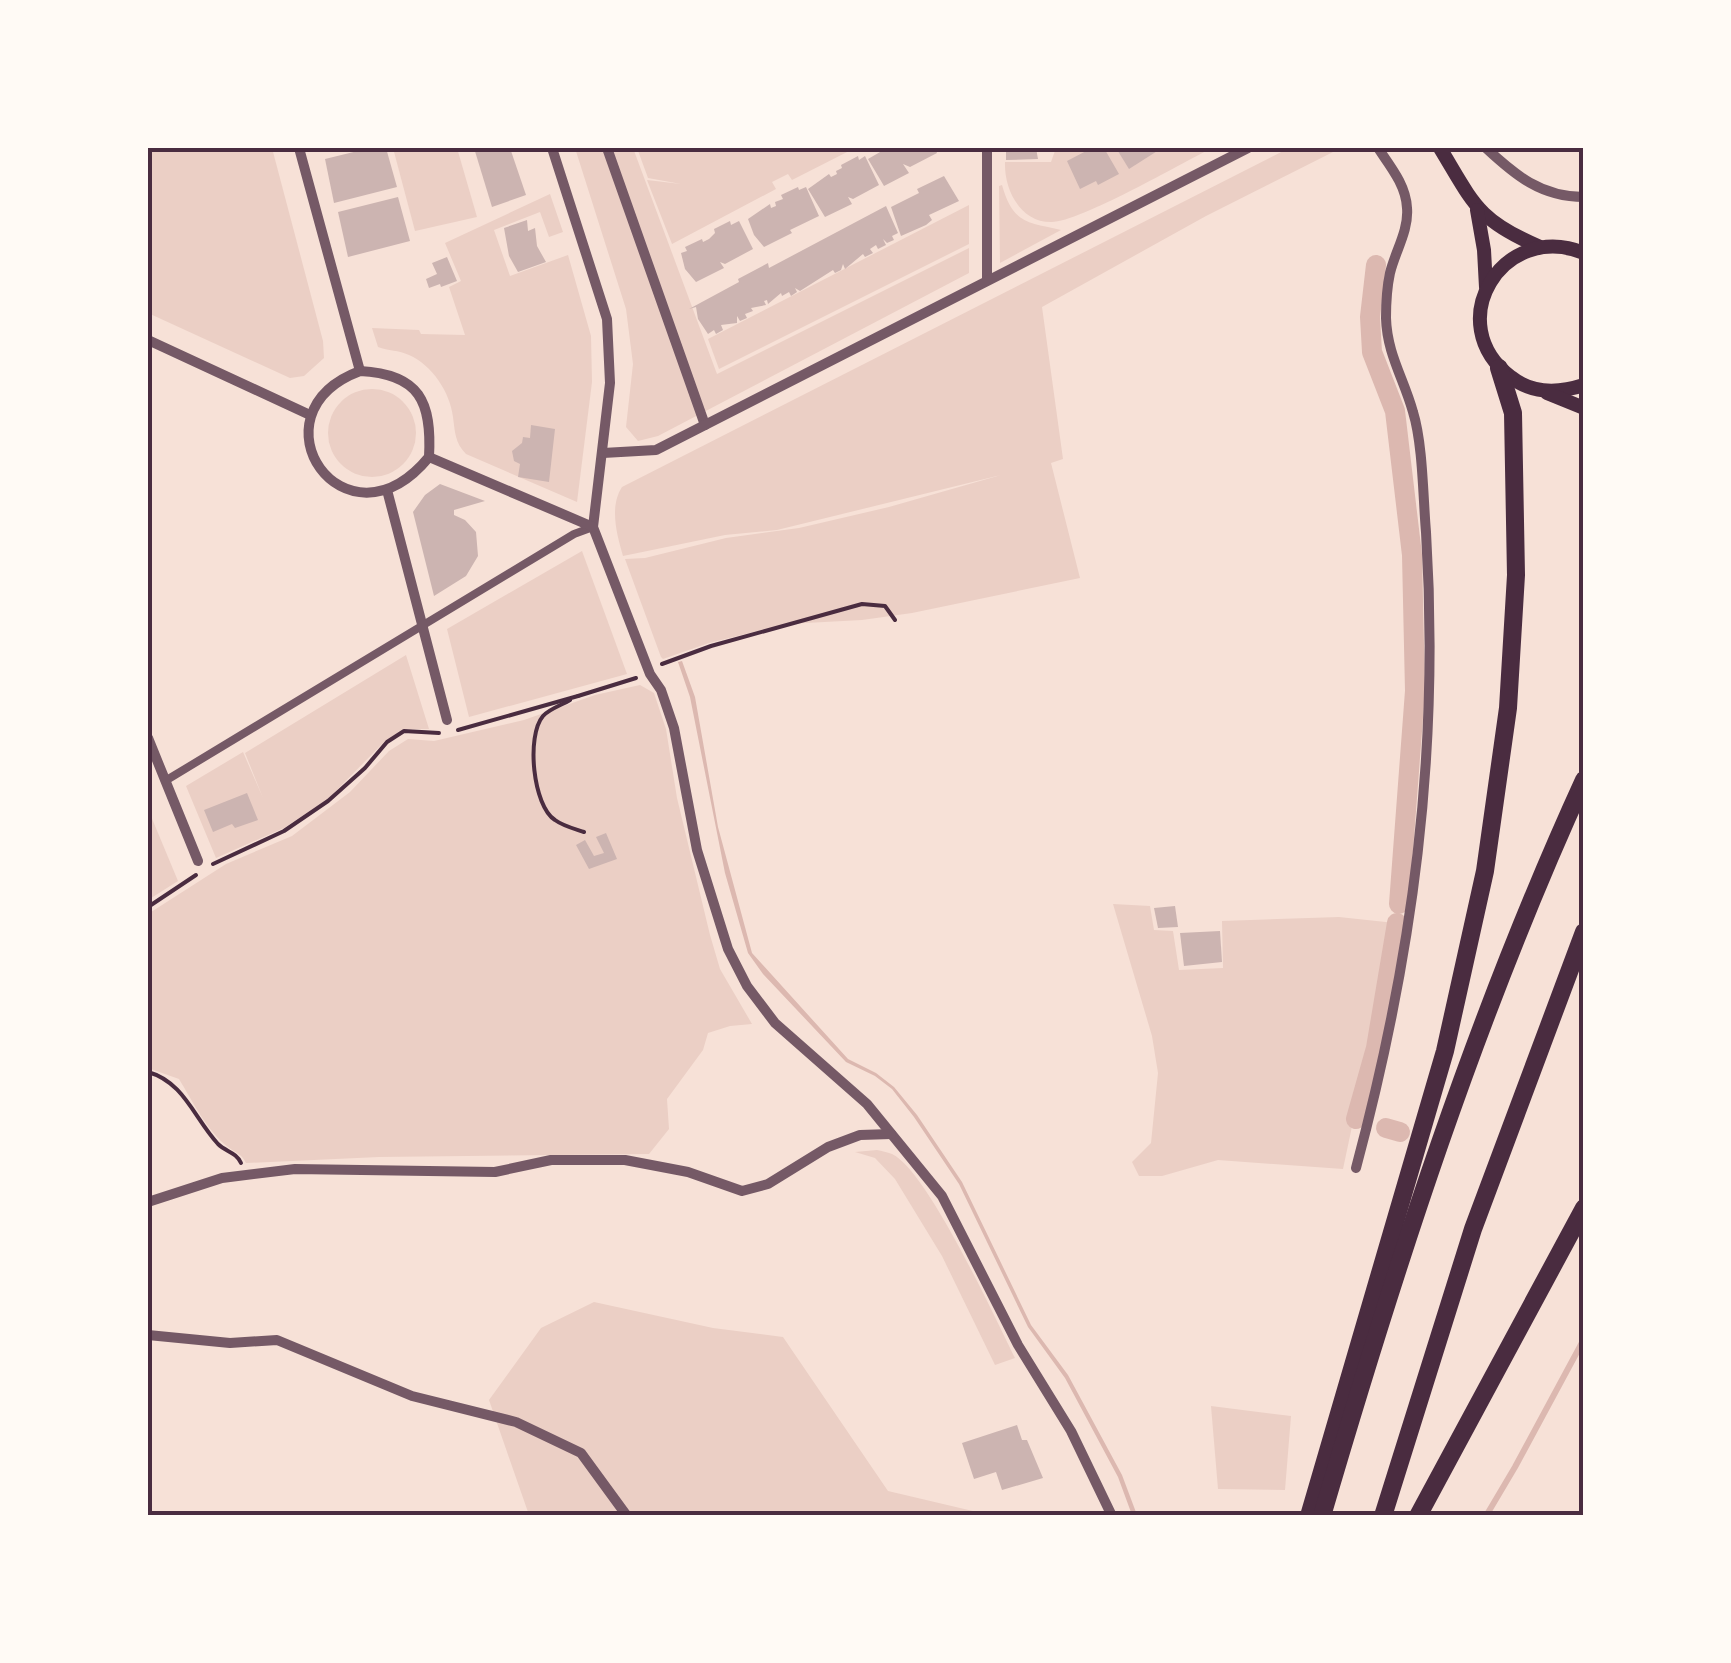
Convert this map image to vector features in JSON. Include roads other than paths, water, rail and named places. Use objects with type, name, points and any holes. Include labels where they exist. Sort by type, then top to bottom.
[{"type":"highway","points":[[1309,1516],[1445,1051],[1485,870],[1508,708],[1516,575],[1513,413],[1499,368]]},
{"type":"highway","points":[[1322,1516],[1423,1196],[1516,940],[1584,780]]},
{"type":"highway","points":[[1382,1516],[1473,1230],[1584,932]]},
{"type":"highway","points":[[1418,1516],[1584,1208]]},
{"type":"main road","points":[[1440,148],[1477,209],[1495,224],[1540,247]]},
{"type":"main road","points":[[1477,209],[1486,289],[1480,322],[1489,355],[1518,384],[1584,408]]},
{"type":"main road","points":[[1486,289],[1508,261],[1540,247],[1556,246],[1584,253]]},
{"type":"main road","points":[[1542,391],[1584,385]]},
{"type":"street","points":[[299,148],[360,371]]},
{"type":"street","points":[[552,148],[608,319],[610,383],[592,527],[649,671],[662,690],[674,728],[697,850],[728,949],[747,986],[775,1023],[867,1104],[942,1196],[1018,1345],[1071,1431],[1112,1516]]},
{"type":"street","points":[[607,148],[705,425]]},
{"type":"street","points":[[987,148],[987,279]]},
{"type":"street","points":[[603,453],[656,450],[1248,148]]},
{"type":"street","points":[[1356,1168],[1397,1001],[1416,888],[1429,699],[1429,608],[1418,449],[1414,414],[1389,348],[1386,318],[1390,274],[1408,209],[1398,177],[1378,148]]},
{"type":"street","points":[[1486,148],[1522,180],[1547,192],[1584,197]]},
{"type":"street","points":[[148,340],[310,415]]},
{"type":"street","points":[[360,371],[385,372],[406,382],[422,398],[431,423],[429,457],[403,484],[379,494],[356,493],[333,482],[317,465],[308,442],[310,415],[319,396],[336,380],[360,371]]},
{"type":"street","points":[[429,457],[592,527]]},
{"type":"street","points":[[387,490],[447,720]]},
{"type":"street","points":[[165,781],[422,624],[592,527]]},
{"type":"street","points":[[148,738],[198,860]]},
{"type":"street","points":[[148,1202],[222,1178],[295,1169],[494,1172],[551,1160],[625,1160],[688,1172],[742,1191],[768,1184],[828,1147],[860,1135],[891,1134]]},
{"type":"street","points":[[148,1335],[230,1343],[278,1340],[412,1396],[516,1422],[580,1453],[628,1516]]},
{"type":"waterway","points":[[1376,265],[1370,317],[1372,352],[1395,411],[1412,555],[1415,691],[1399,904]]},
{"type":"waterway","points":[[1356,1119],[1376,1048],[1397,923]]},
{"type":"waterway","points":[[1386,1128],[1400,1132]]},
{"type":"waterway","points":[[1486,1516],[1584,1339]]}]
